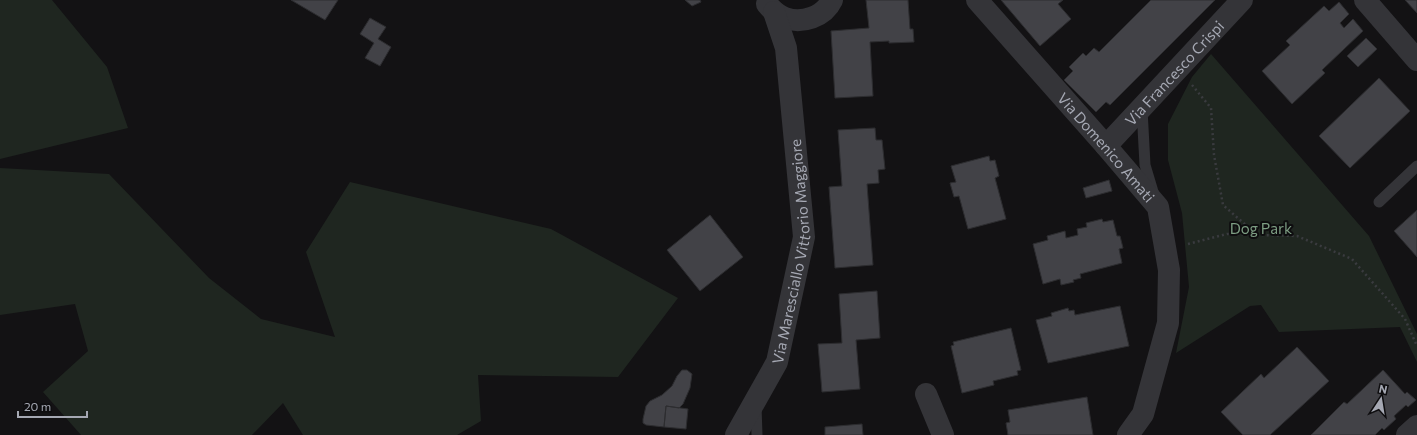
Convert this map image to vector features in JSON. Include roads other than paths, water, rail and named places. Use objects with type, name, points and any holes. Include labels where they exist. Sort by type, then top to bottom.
[{"type":"street","points":[[769,6],[785,18],[798,20],[810,19],[821,13],[832,0]]},
{"type":"street","name":"Via Francesco Crispi","points":[[1106,146],[1242,0]]},
{"type":"street","points":[[1365,0],[1417,60]]},
{"type":"street","name":"Via Domenico Amati","points":[[982,2],[1158,207],[1169,270],[1168,323],[1143,414],[1128,435]]},
{"type":"street","name":"Via Maresciallo Vittorio Maggiore","points":[[736,435],[777,362],[804,237],[786,48],[769,6]]},
{"type":"street","points":[[787,58],[798,35],[810,19]]},
{"type":"street","points":[[926,394],[943,435]]},
{"type":"street","points":[[1407,435],[1417,426]]},
{"type":"lane","points":[[1142,109],[1145,165],[1158,207]]},
{"type":"lane","points":[[1379,202],[1417,166]]},
{"type":"lane","points":[[756,400],[757,435]]},
{"type":"park label","name":"Dog Park","points":[[1261,228]]}]
